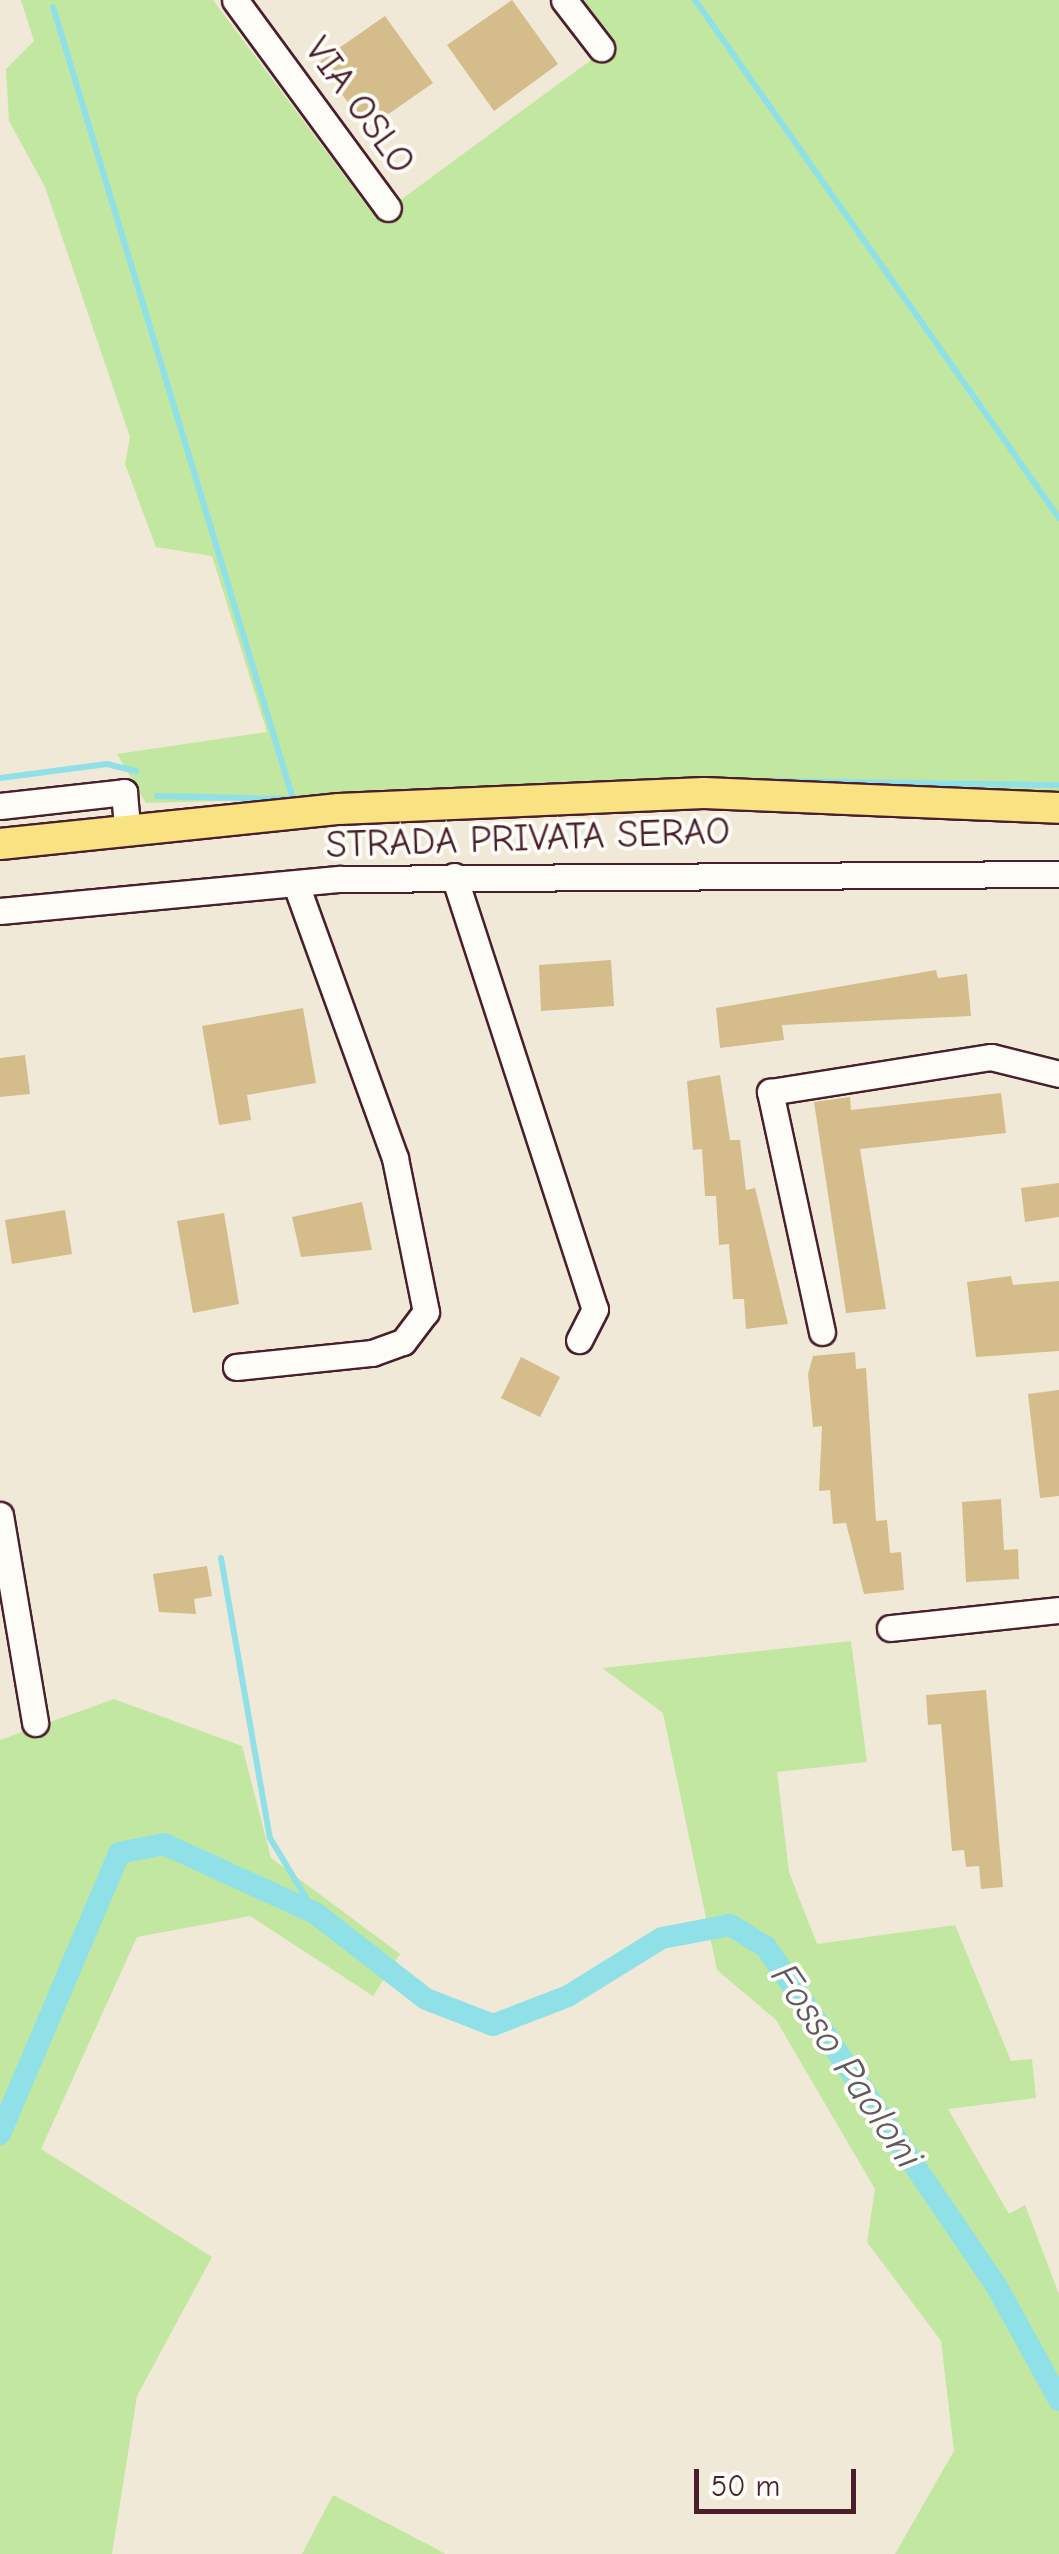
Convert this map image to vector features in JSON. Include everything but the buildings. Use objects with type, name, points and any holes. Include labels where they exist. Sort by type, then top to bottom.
[{"type":"main road","points":[[0,844],[126,830],[484,804],[704,793],[1059,808]]},
{"type":"main road","points":[[484,804],[1059,827]]},
{"type":"street","name":"VIA OSLO","points":[[235,0],[388,208]]},
{"type":"street","points":[[564,0],[601,48]]},
{"type":"street","points":[[0,806],[124,792],[126,830]]},
{"type":"street","name":"STRADA PRIVATA SERAO","points":[[0,912],[296,884],[454,876],[1059,874]]},
{"type":"street","points":[[454,876],[595,1309],[579,1340]]},
{"type":"street","points":[[236,1367],[372,1353],[403,1342],[426,1312],[396,1158],[296,884]]},
{"type":"street","points":[[822,1332],[770,1092],[992,1057],[1059,1074]]},
{"type":"street","points":[[0,1515],[35,1723]]},
{"type":"street","points":[[890,1628],[1059,1610]]},
{"type":"green space","points":[[21,0],[213,0],[376,218],[613,44],[581,0],[1059,0],[1059,791],[846,784],[146,803],[117,754],[267,732],[212,556],[156,547],[125,464],[130,437],[45,187],[9,121],[6,69],[34,41]]},
{"type":"green space","points":[[851,1641],[867,1762],[777,1772],[789,1872],[817,1944],[955,1925],[1011,2061],[1032,2059],[1036,2098],[948,2109],[1009,2214],[1025,2205],[1059,2294],[1059,2554],[895,2554],[954,2451],[941,2341],[867,2242],[875,2189],[776,2020],[717,1970],[663,1713],[602,1668]]},
{"type":"green space","points":[[114,1699],[242,1746],[271,1858],[400,1954],[373,1996],[250,1916],[137,1937],[41,2149],[212,2257],[137,2396],[112,2554],[0,2554],[0,1740]]},
{"type":"green space","points":[[333,2495],[446,2554],[302,2554]]},
{"type":"waterway","points":[[695,0],[1059,518]]},
{"type":"waterway","points":[[53,7],[293,799]]},
{"type":"waterway","points":[[0,778],[107,764],[136,771]]},
{"type":"waterway","points":[[771,781],[1059,785]]},
{"type":"waterway","points":[[157,796],[293,799]]},
{"type":"waterway","points":[[221,1558],[270,1838],[315,1913]]},
{"type":"waterway","name":"Fosso Paoloni","points":[[0,2134],[119,1853],[164,1844],[315,1913],[426,1999],[493,2025],[568,1996],[662,1938],[730,1925],[766,1947],[997,2287],[1059,2400]]}]
